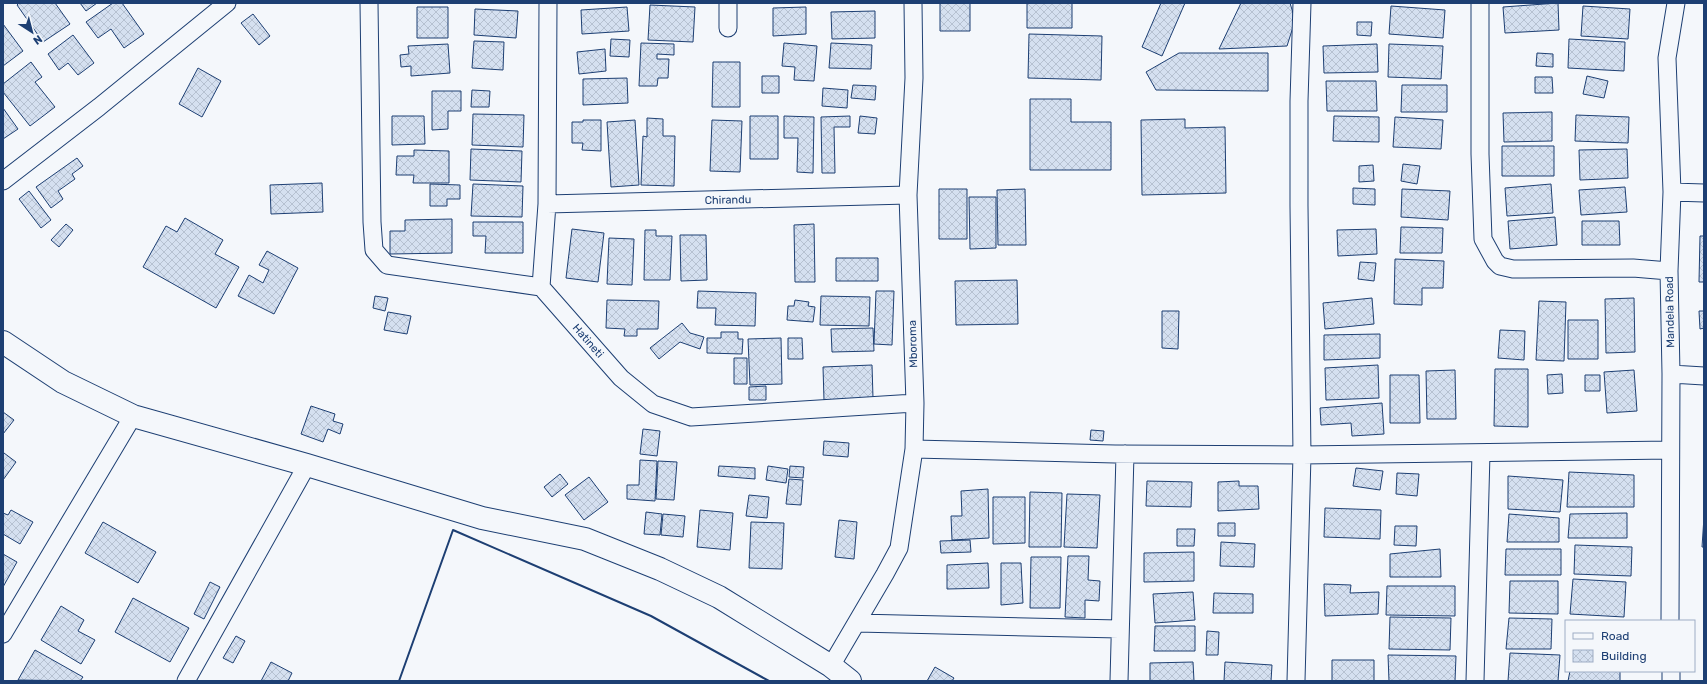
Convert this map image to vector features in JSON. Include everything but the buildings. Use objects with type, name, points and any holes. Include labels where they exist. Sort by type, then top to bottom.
[{"type":"street","points":[[3,181],[100,107],[226,3]]},
{"type":"street","points":[[369,3],[372,222],[374,250],[387,265],[541,287],[547,204],[548,3]]},
{"type":"street","points":[[728,3],[728,28]]},
{"type":"street","name":"Mboroma","points":[[830,666],[886,574],[899,548],[914,449],[915,403],[908,195],[914,78],[913,3]]},
{"type":"street","points":[[1296,681],[1302,455],[1298,199],[1302,3]]},
{"type":"street","points":[[1480,3],[1480,154],[1482,224],[1483,238],[1495,261],[1500,266],[1513,269],[1633,268],[1669,271]]},
{"type":"street","name":"Mandela Road","points":[[1670,620],[1671,374],[1669,271],[1672,192],[1667,58],[1676,3]]},
{"type":"street","points":[[1672,192],[1704,193]]},
{"type":"street","name":"Chirandu","points":[[547,204],[908,195]]},
{"type":"street","name":"Hatineti","points":[[541,287],[621,378],[653,404],[691,417],[915,403]]},
{"type":"street","points":[[3,342],[63,382],[133,416],[307,465],[482,518],[585,539],[660,568],[719,597],[830,666],[850,681]]},
{"type":"street","points":[[1671,374],[1704,376]]},
{"type":"street","points":[[3,634],[133,416]]},
{"type":"street","points":[[914,449],[1125,454],[1302,455],[1670,450]]},
{"type":"street","points":[[1475,681],[1481,453]]},
{"type":"street","points":[[1119,681],[1119,629],[1125,454]]},
{"type":"street","points":[[186,681],[307,465]]},
{"type":"street","points":[[857,623],[1119,629]]},
{"type":"wall","points":[[399,681],[453,530],[651,616],[769,681]]}]
